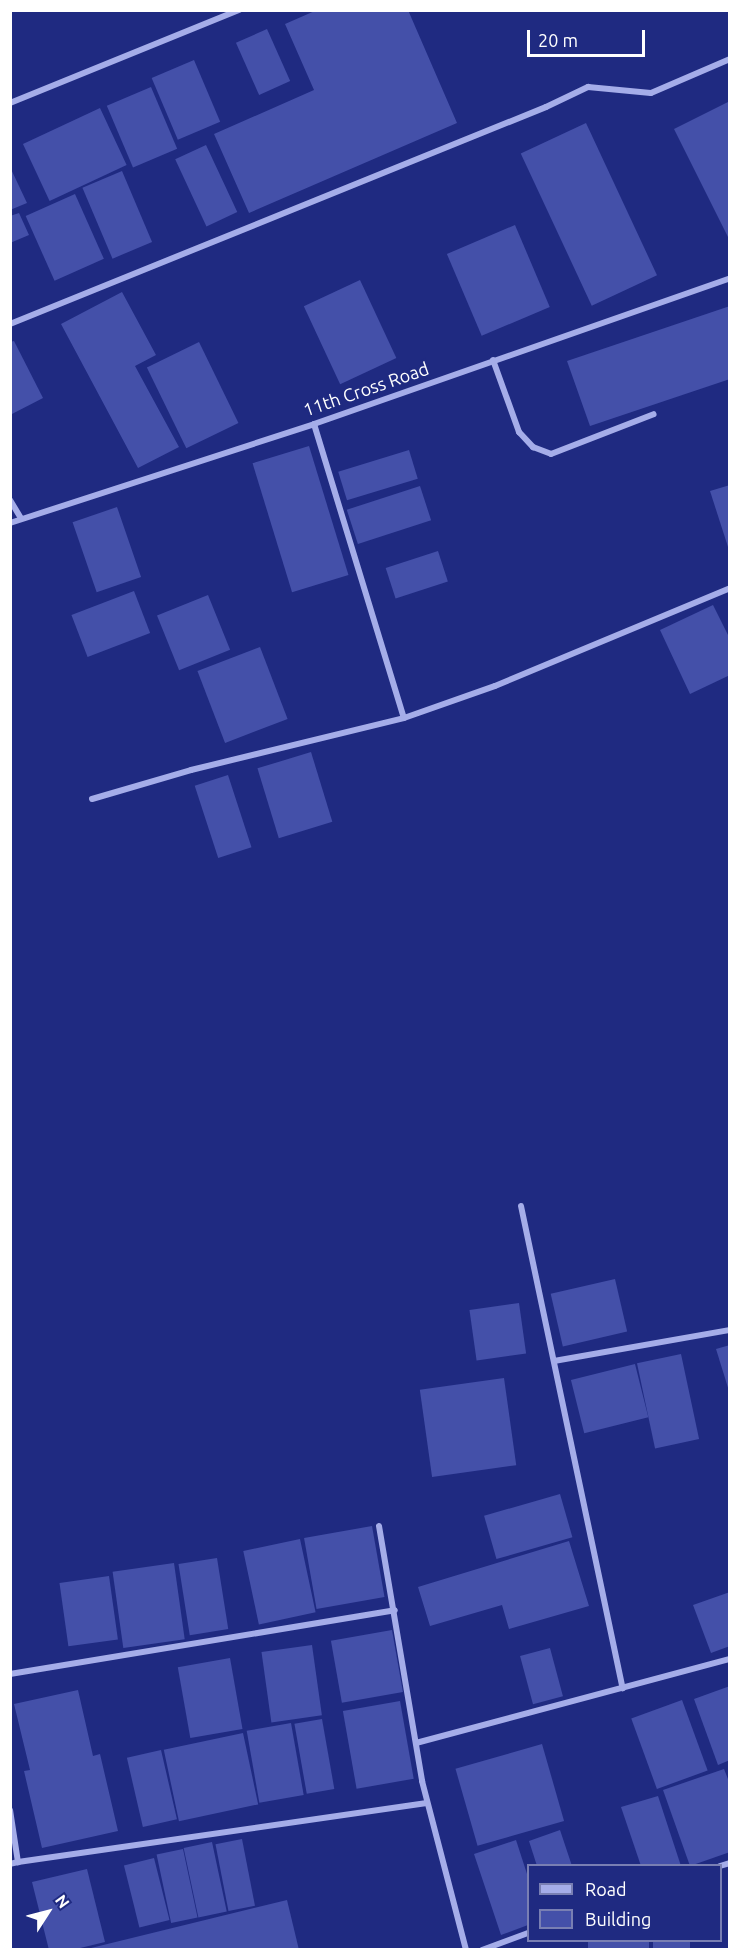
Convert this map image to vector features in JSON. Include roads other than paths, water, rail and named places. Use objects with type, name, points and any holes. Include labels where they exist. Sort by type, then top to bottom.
[{"type":"street","points":[[10,103],[239,10]]},
{"type":"street","points":[[10,324],[546,107],[588,87],[651,93],[729,59]]},
{"type":"street","name":"11th Cross Road","points":[[10,523],[314,424],[729,278]]},
{"type":"street","points":[[493,360],[519,432],[533,447],[551,454],[654,414]]},
{"type":"street","points":[[314,424],[404,718]]},
{"type":"street","points":[[10,500],[21,518]]},
{"type":"street","points":[[92,799],[191,770],[404,718],[495,686],[729,588]]},
{"type":"street","points":[[521,1206],[623,1688]]},
{"type":"street","points":[[554,1361],[729,1330]]},
{"type":"street","points":[[379,1526],[427,1803],[466,1950]]},
{"type":"street","points":[[10,1674],[395,1610]]},
{"type":"street","points":[[416,1743],[729,1659]]},
{"type":"street","points":[[10,1864],[427,1803]]},
{"type":"street","points":[[10,1810],[18,1862]]},
{"type":"street","points":[[482,1950],[527,1933]]}]
